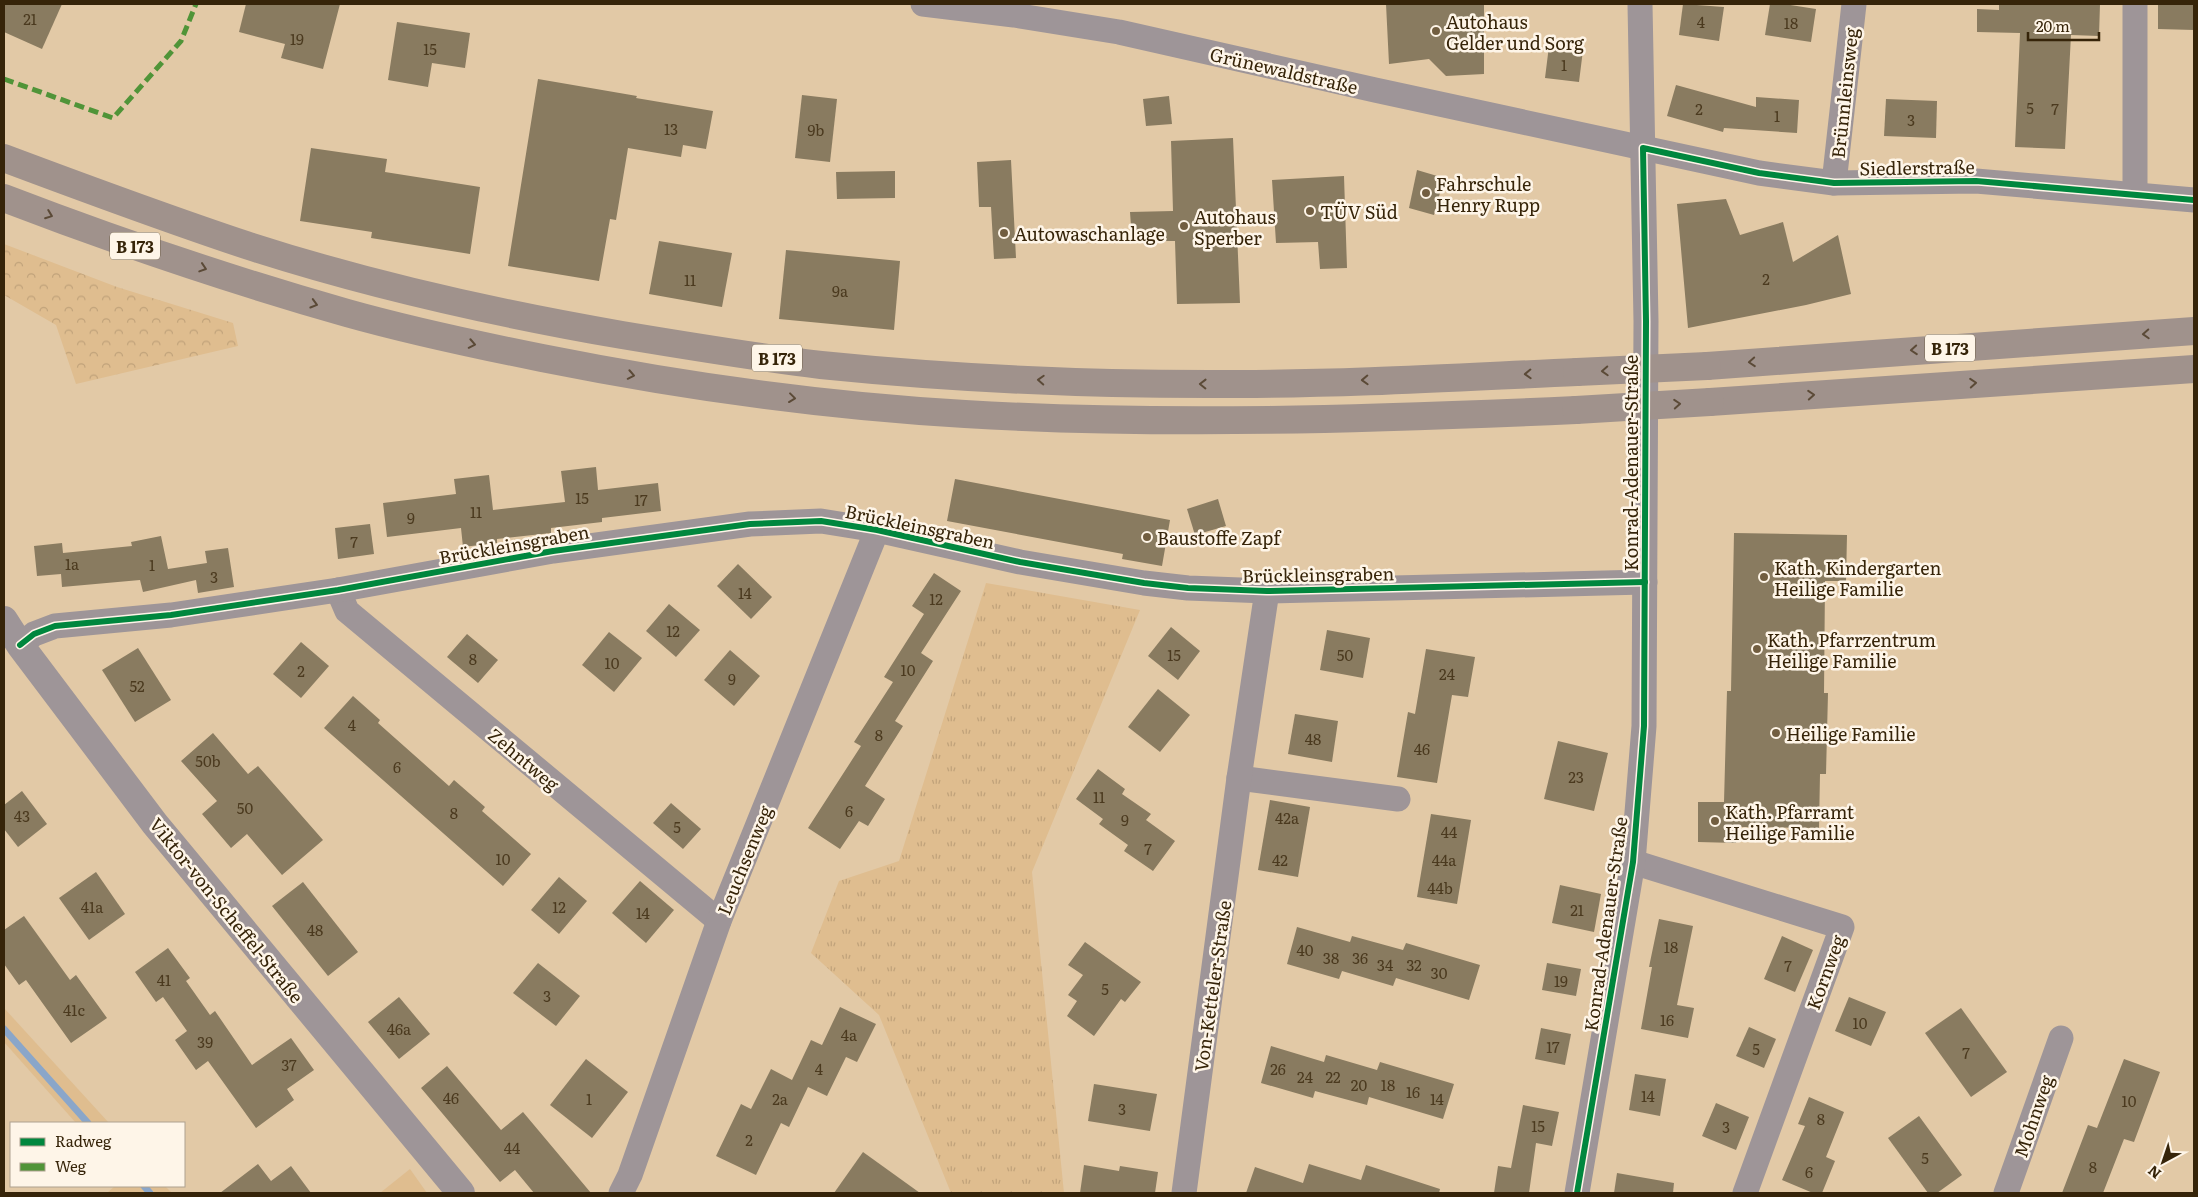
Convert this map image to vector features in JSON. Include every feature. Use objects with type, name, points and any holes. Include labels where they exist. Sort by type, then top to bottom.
[{"type":"highway","name":"B 173","points":[[4,158],[248,246],[442,300],[566,325],[665,342],[820,364],[955,375],[1141,384],[1241,384],[1706,366],[2194,332]]},
{"type":"highway","name":"B 173","points":[[4,198],[92,231],[268,290],[350,314],[446,338],[679,384],[822,402],[934,412],[1088,419],[1222,420],[1576,410],[2194,369]]},
{"type":"street","name":"Grünewaldstraße","points":[[923,4],[1014,14],[1120,32],[1643,148]]},
{"type":"street","name":"Konrad-Adenauer-Straße","points":[[1577,1193],[1633,862],[1644,726],[1643,148],[1640,4]]},
{"type":"street","name":"Brünnleinsweg","points":[[1834,183],[1854,4]]},
{"type":"street","points":[[2135,4],[2135,193]]},
{"type":"street","name":"Siedlerstraße","points":[[1643,148],[1759,173],[1834,183],[1976,181],[2135,193],[2194,200]]},
{"type":"street","name":"Brückleinsgraben","points":[[20,645],[34,634],[55,626],[171,615],[338,590],[553,551],[750,524],[821,521],[877,530],[1020,562],[1144,583],[1188,588],[1267,591],[1645,582]]},
{"type":"street","name":"Leuchsenweg","points":[[622,1193],[634,1165],[719,921],[877,530]]},
{"type":"street","name":"Zehntweg","points":[[338,590],[347,612],[719,921]]},
{"type":"street","name":"Von-Ketteler-Straße","points":[[1184,1193],[1239,778],[1267,591]]},
{"type":"street","name":"Viktor-von-Scheffel-Straße","points":[[4,620],[20,645],[155,824],[461,1193]]},
{"type":"street","points":[[1239,778],[1398,799]]},
{"type":"street","name":"Kornweg","points":[[1633,862],[1842,927],[1745,1193]]},
{"type":"street","name":"Mohnweg","points":[[2006,1193],[2061,1038]]},
{"type":"green space","points":[[4,244],[117,287],[233,323],[238,346],[76,384],[56,325],[4,295]]},
{"type":"green space","points":[[986,583],[1140,610],[1032,872],[1064,1193],[951,1193],[879,1015],[811,953],[839,881],[899,861]]},
{"type":"green space","points":[[4,1008],[108,1122],[91,1122],[4,1025]]},
{"type":"green space","points":[[4,1034],[83,1122],[75,1122],[4,1042]]},
{"type":"green space","points":[[410,1169],[427,1193],[380,1193]]},
{"type":"green space","points":[[114,1187],[141,1187],[146,1193],[107,1193]]},
{"type":"green space","points":[[149,1187],[166,1187],[172,1193],[155,1193]]},
{"type":"building","points":[[4,4],[62,4],[42,49],[4,32]]},
{"type":"building","points":[[246,4],[340,4],[323,69],[281,58],[285,44],[239,32]]},
{"type":"building","name":"Autohaus Gelder und Sorg","points":[[1386,4],[1484,4],[1484,74],[1446,76],[1429,59],[1389,64]]},
{"type":"building","points":[[1683,4],[1724,7],[1719,41],[1679,35]]},
{"type":"building","points":[[1770,4],[1784,4],[1816,9],[1811,42],[1765,35]]},
{"type":"building","points":[[1999,4],[2100,4],[2099,36],[2071,35],[2065,149],[2015,147],[2020,33],[1977,32],[1977,9],[1999,10]]},
{"type":"building","points":[[2158,4],[2194,4],[2194,30],[2158,29]]},
{"type":"building","points":[[397,22],[470,33],[465,68],[432,63],[428,87],[388,80]]},
{"type":"building","points":[[1549,46],[1583,50],[1579,82],[1545,78]]},
{"type":"building","points":[[538,79],[713,111],[706,149],[683,145],[681,157],[628,148],[616,220],[610,219],[599,281],[508,266]]},
{"type":"building","points":[[1676,85],[1756,107],[1756,97],[1799,100],[1797,133],[1724,128],[1723,132],[1667,116]]},
{"type":"building","points":[[802,95],[837,99],[830,162],[795,158]]},
{"type":"building","points":[[1169,96],[1172,124],[1146,126],[1143,99]]},
{"type":"building","points":[[1886,99],[1937,101],[1936,138],[1884,136]]},
{"type":"building","name":"Autohaus Sperber","points":[[1233,138],[1240,303],[1177,304],[1175,241],[1132,241],[1130,212],[1173,211],[1171,141]]},
{"type":"building","points":[[311,148],[387,159],[385,172],[480,187],[470,254],[371,238],[372,232],[300,221]]},
{"type":"building","name":"Autowaschanlage","points":[[1011,160],[1016,258],[994,259],[991,207],[979,207],[977,162]]},
{"type":"building","name":"Fahrschule Henry Rupp","points":[[1417,170],[1444,178],[1434,215],[1409,208]]},
{"type":"building","points":[[895,171],[895,198],[837,199],[836,172]]},
{"type":"building","name":"TÜV Süd","points":[[1344,176],[1347,268],[1320,269],[1318,242],[1276,243],[1272,180]]},
{"type":"building","points":[[1726,199],[1740,235],[1783,222],[1793,262],[1838,235],[1851,294],[1806,305],[1688,328],[1677,204]]},
{"type":"building","points":[[659,241],[732,253],[722,307],[649,294]]},
{"type":"building","points":[[786,250],[900,261],[894,330],[779,319]]},
{"type":"building","points":[[596,467],[598,490],[658,483],[661,511],[602,518],[602,522],[551,528],[551,533],[497,539],[497,543],[463,547],[461,528],[387,537],[383,503],[456,494],[454,479],[489,475],[493,510],[565,502],[561,471]]},
{"type":"building","points":[[955,479],[1170,520],[1162,566],[1122,559],[1123,554],[947,521]]},
{"type":"building","points":[[1218,499],[1226,526],[1195,535],[1187,509]]},
{"type":"building","points":[[370,524],[374,554],[338,559],[335,528]]},
{"type":"building","points":[[1734,533],[1847,535],[1846,581],[1825,581],[1824,693],[1828,693],[1826,774],[1820,774],[1819,828],[1737,827],[1736,843],[1698,842],[1698,802],[1724,802],[1727,691],[1731,691]]},
{"type":"building","points":[[161,536],[168,569],[207,563],[205,551],[228,548],[234,587],[198,593],[196,580],[143,592],[140,580],[62,587],[61,574],[37,576],[34,546],[62,543],[63,553],[132,546],[131,542]]},
{"type":"building","points":[[738,564],[772,597],[751,619],[717,586]]},
{"type":"building","points":[[934,573],[961,591],[921,653],[933,661],[895,721],[903,726],[865,786],[885,799],[868,826],[859,821],[840,849],[808,828],[861,746],[854,742],[893,682],[884,677],[924,614],[912,606]]},
{"type":"building","points":[[669,604],[700,630],[676,657],[646,631]]},
{"type":"building","points":[[1171,627],[1200,651],[1178,680],[1148,656]]},
{"type":"building","points":[[1327,630],[1370,638],[1363,678],[1320,670]]},
{"type":"building","points":[[609,632],[642,658],[614,692],[582,665]]},
{"type":"building","points":[[467,634],[498,660],[478,683],[447,657]]},
{"type":"building","points":[[301,642],[329,666],[301,698],[273,674]]},
{"type":"building","points":[[138,648],[171,700],[135,722],[102,670]]},
{"type":"building","points":[[1426,649],[1475,657],[1468,697],[1452,695],[1437,783],[1397,777],[1408,712],[1415,714]]},
{"type":"building","points":[[730,650],[760,676],[734,706],[704,680]]},
{"type":"building","points":[[1158,689],[1190,715],[1160,752],[1128,727]]},
{"type":"building","points":[[353,696],[380,720],[378,723],[449,786],[454,780],[485,807],[482,811],[531,854],[503,886],[324,728]]},
{"type":"building","points":[[1295,714],[1338,721],[1332,762],[1288,754]]},
{"type":"building","points":[[213,733],[248,774],[258,766],[323,840],[282,875],[247,834],[231,848],[202,814],[217,801],[181,761]]},
{"type":"building","points":[[1558,741],[1608,753],[1594,811],[1544,799]]},
{"type":"building","points":[[1098,769],[1125,789],[1122,794],[1151,814],[1146,820],[1175,841],[1153,871],[1124,851],[1128,845],[1099,824],[1103,819],[1076,799]]},
{"type":"building","points":[[22,791],[47,824],[18,847],[4,829],[4,805]]},
{"type":"building","points":[[1270,800],[1310,807],[1298,877],[1258,870]]},
{"type":"building","points":[[671,803],[701,829],[683,849],[653,823]]},
{"type":"building","points":[[1431,814],[1471,820],[1457,904],[1417,897]]},
{"type":"building","points":[[96,872],[125,914],[89,940],[59,898]]},
{"type":"building","points":[[559,877],[587,901],[559,934],[531,910]]},
{"type":"building","points":[[640,881],[674,910],[646,943],[612,913]]},
{"type":"building","points":[[303,882],[358,952],[328,976],[272,906]]},
{"type":"building","points":[[1560,885],[1601,894],[1594,932],[1552,923]]},
{"type":"building","points":[[24,916],[70,980],[76,975],[107,1018],[71,1043],[26,980],[19,985],[4,964],[4,930]]},
{"type":"building","points":[[1659,919],[1693,926],[1677,1005],[1694,1008],[1688,1038],[1641,1029],[1652,967],[1649,967]]},
{"type":"building","points":[[1297,927],[1350,942],[1352,936],[1403,950],[1406,943],[1480,965],[1469,1000],[1396,978],[1393,986],[1342,971],[1339,979],[1287,964]]},
{"type":"building","points":[[1782,936],[1813,950],[1795,992],[1764,979]]},
{"type":"building","points":[[1085,942],[1141,982],[1125,1002],[1121,999],[1094,1036],[1067,1016],[1077,1001],[1068,995],[1083,975],[1068,965]]},
{"type":"building","points":[[168,948],[190,978],[186,981],[210,1015],[215,1011],[252,1065],[291,1038],[314,1070],[287,1089],[294,1100],[256,1128],[208,1061],[196,1070],[175,1040],[187,1031],[163,997],[156,1002],[135,972]]},
{"type":"building","points":[[538,963],[580,996],[556,1026],[513,993]]},
{"type":"building","points":[[1547,963],[1581,969],[1576,996],[1542,990]]},
{"type":"building","points":[[399,997],[430,1034],[399,1059],[368,1022]]},
{"type":"building","points":[[1849,997],[1886,1012],[1871,1046],[1835,1031]]},
{"type":"building","points":[[840,1007],[876,1024],[857,1062],[846,1057],[827,1096],[808,1087],[789,1127],[781,1123],[756,1175],[716,1156],[741,1104],[751,1109],[771,1069],[792,1080],[811,1040],[822,1045]]},
{"type":"building","points":[[1961,1008],[2007,1072],[1971,1097],[1925,1033]]},
{"type":"building","points":[[1749,1027],[1776,1039],[1764,1068],[1736,1056]]},
{"type":"building","points":[[1541,1028],[1571,1034],[1565,1065],[1535,1059]]},
{"type":"building","points":[[1271,1046],[1324,1062],[1326,1055],[1377,1070],[1380,1062],[1454,1084],[1443,1119],[1369,1097],[1367,1105],[1315,1091],[1313,1098],[1261,1083]]},
{"type":"building","points":[[586,1059],[628,1092],[592,1138],[550,1105]]},
{"type":"building","points":[[2124,1059],[2160,1072],[2134,1142],[2124,1139],[2103,1193],[2062,1193],[2088,1125],[2097,1128]]},
{"type":"building","points":[[447,1066],[501,1130],[523,1112],[591,1193],[534,1193],[515,1170],[500,1182],[421,1088]]},
{"type":"building","points":[[1635,1074],[1666,1079],[1660,1116],[1629,1110]]},
{"type":"building","points":[[1094,1084],[1157,1094],[1150,1131],[1088,1121]]},
{"type":"building","points":[[1809,1097],[1844,1112],[1826,1157],[1835,1161],[1822,1193],[1813,1193],[1782,1180],[1805,1126],[1798,1124]]},
{"type":"building","points":[[1716,1103],[1749,1117],[1736,1150],[1702,1136]]},
{"type":"building","points":[[1523,1105],[1559,1112],[1552,1146],[1536,1143],[1529,1193],[1494,1193],[1498,1166],[1511,1168]]},
{"type":"building","points":[[1919,1116],[1962,1175],[1937,1193],[1928,1193],[1888,1138]]},
{"type":"building","points":[[863,1152],[920,1193],[834,1193]]},
{"type":"building","points":[[258,1164],[271,1181],[291,1166],[311,1193],[220,1193]]},
{"type":"building","points":[[1309,1164],[1361,1180],[1366,1165],[1440,1189],[1439,1193],[1246,1193],[1255,1167],[1303,1183]]},
{"type":"building","points":[[1084,1165],[1119,1171],[1120,1166],[1158,1172],[1155,1193],[1080,1193]]},
{"type":"building","points":[[1617,1173],[1674,1183],[1673,1193],[1614,1193]]},
{"type":"waterway","points":[[4,1029],[87,1122]]},
{"type":"waterway","points":[[145,1187],[150,1193]]},
{"type":"marked path","points":[[4,79],[113,118],[181,41],[196,4]]},
{"type":"cycle path","points":[[1577,1193],[1633,862],[1644,726],[1646,321],[1643,148],[1759,173],[1834,183],[1976,181],[2194,200]]},
{"type":"cycle path","points":[[20,645],[34,634],[55,626],[171,615],[338,590],[553,551],[750,524],[821,521],[877,530],[1020,562],[1144,583],[1188,588],[1267,591],[1645,582]]},
{"type":"place","name":"Autohaus Gelder und Sorg","points":[[1436,31]]},
{"type":"place","name":"Fahrschule Henry Rupp","points":[[1426,193]]},
{"type":"place","name":"TÜV Süd","points":[[1310,211]]},
{"type":"place","name":"Autohaus Sperber","points":[[1184,226]]},
{"type":"place","name":"Autowaschanlage","points":[[1004,233]]},
{"type":"place","name":"Baustoffe Zapf","points":[[1147,537]]},
{"type":"place","name":"Kath. Kindergarten Heilige Familie","points":[[1764,577]]},
{"type":"place","name":"Kath. Pfarrzentrum Heilige Familie","points":[[1757,649]]},
{"type":"place","name":"Heilige Familie","points":[[1776,733]]},
{"type":"place","name":"Kath. Pfarramt Heilige Familie","points":[[1715,821]]}]
